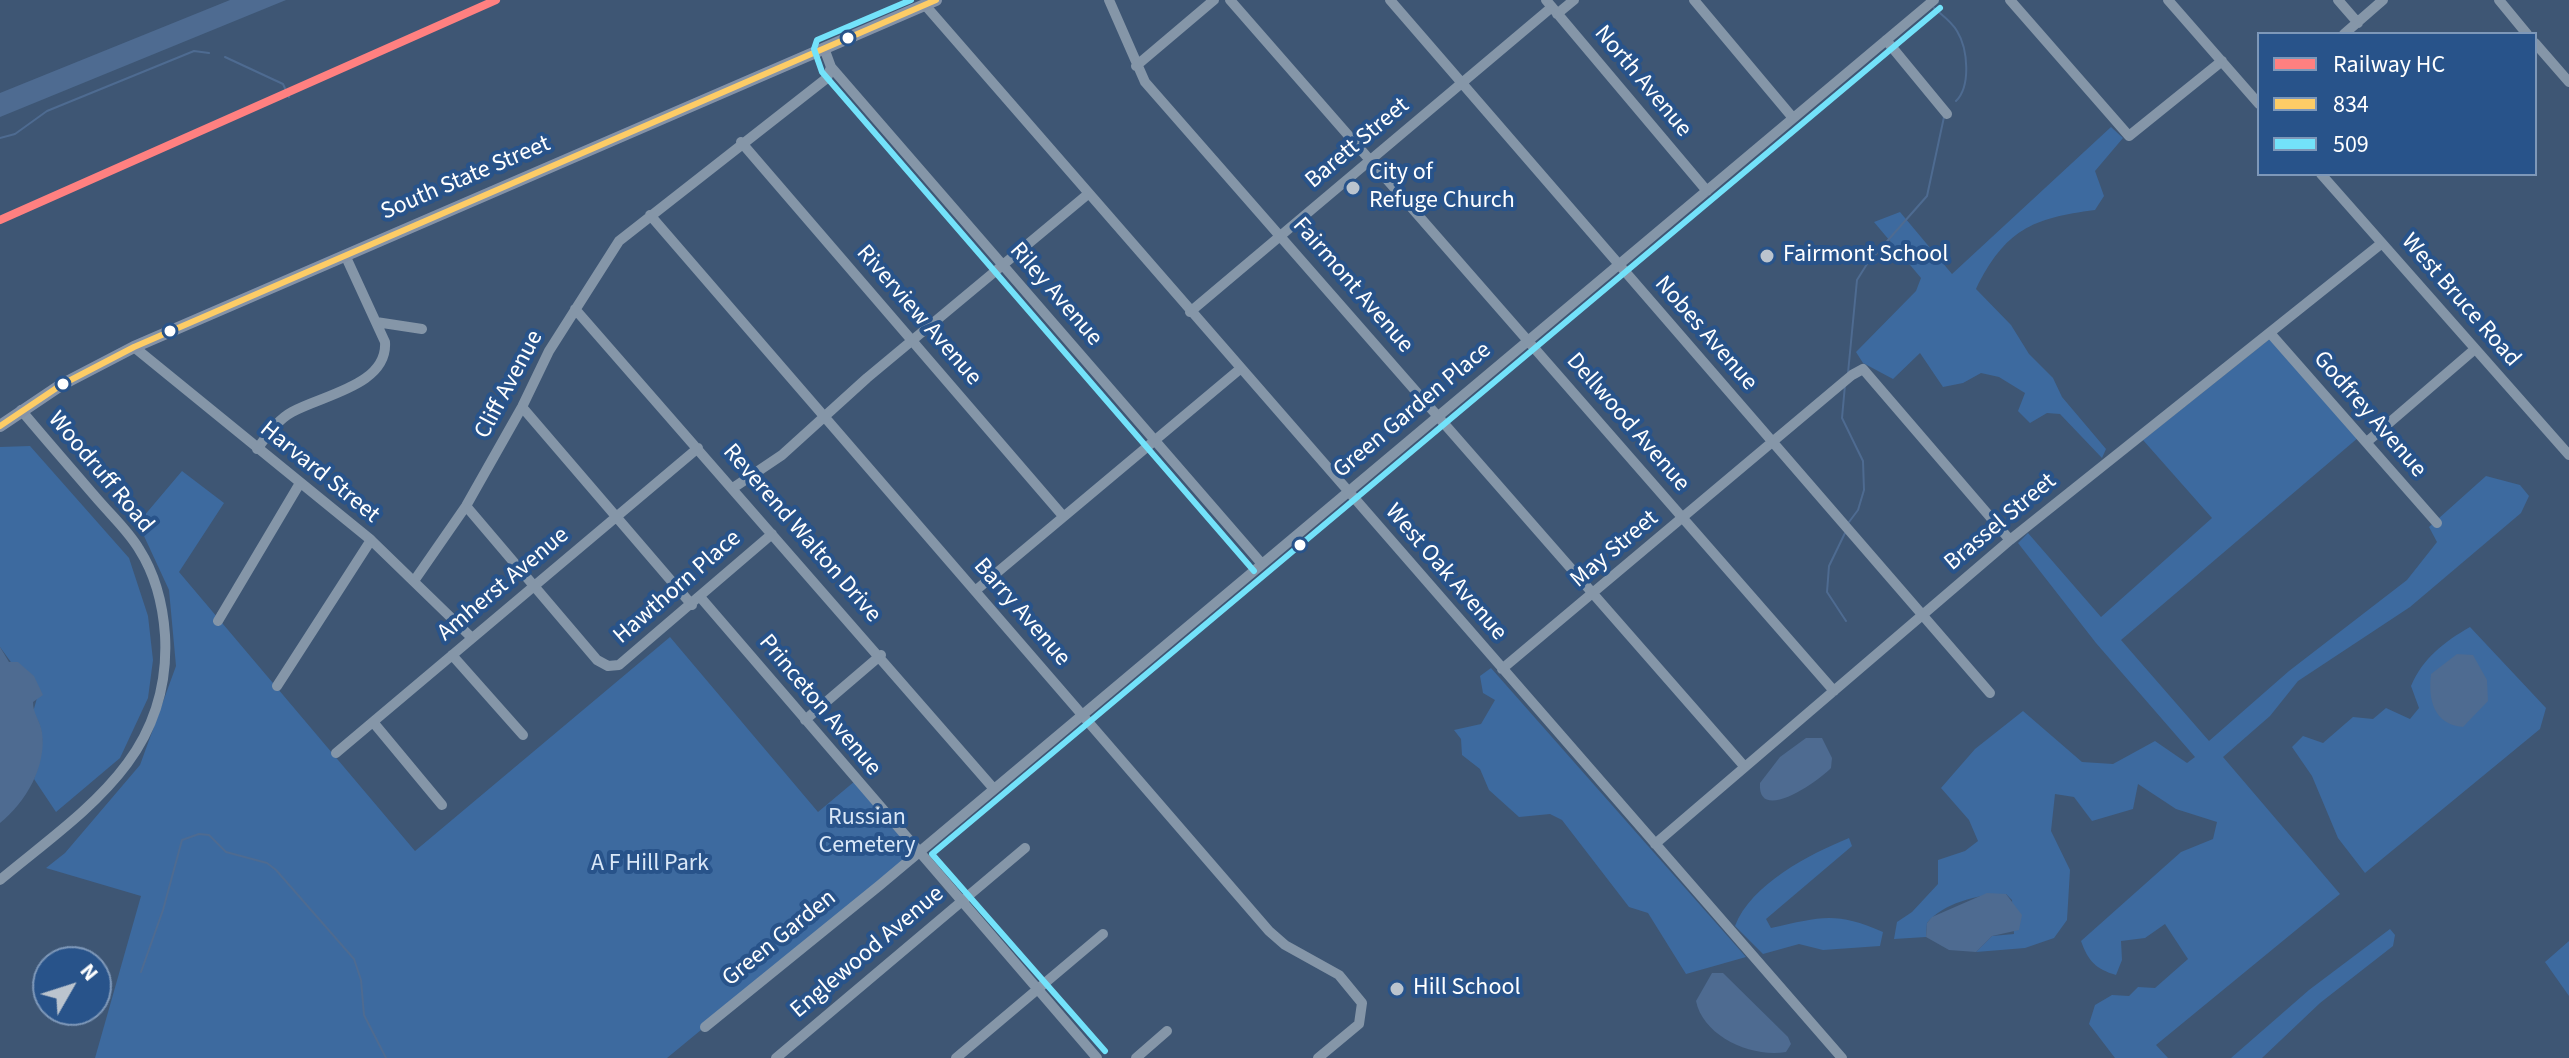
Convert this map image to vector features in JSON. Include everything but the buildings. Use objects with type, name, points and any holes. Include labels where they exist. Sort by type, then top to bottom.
[{"type":"main road","name":"South State Street","points":[[0,426],[72,378],[134,347],[930,2]]},
{"type":"street","name":"Fairmont Avenue","points":[[1109,0],[1145,82],[1744,766]]},
{"type":"street","points":[[1136,66],[1214,0]]},
{"type":"street","name":"Dellwood Avenue","points":[[1230,0],[1834,691]]},
{"type":"street","name":"Nobes Avenue","points":[[1390,0],[1990,693]]},
{"type":"street","name":"Barett Street","points":[[1190,312],[1552,7],[1574,0]]},
{"type":"street","points":[[1694,0],[1793,118]]},
{"type":"street","name":"Green Garden Place","points":[[918,853],[1934,0]]},
{"type":"street","points":[[2010,0],[2129,136],[2222,61]]},
{"type":"street","points":[[2168,0],[2257,102]]},
{"type":"street","points":[[2338,0],[2358,23]]},
{"type":"street","points":[[2347,32],[2383,0]]},
{"type":"street","points":[[2499,0],[2525,32]]},
{"type":"street","name":"West Oak Avenue","points":[[930,2],[1088,194],[1842,1058]]},
{"type":"street","name":"North Avenue","points":[[1552,7],[1707,191]]},
{"type":"street","points":[[1886,40],[1947,114]]},
{"type":"street","points":[[2537,45],[2569,82]]},
{"type":"street","name":"Riley Avenue","points":[[824,48],[831,67],[1262,564]]},
{"type":"street","name":"Cliff Avenue","points":[[414,581],[466,506],[522,407],[549,351],[619,241],[741,142],[827,78],[831,67]]},
{"type":"street","name":"Riverview Avenue","points":[[741,142],[1063,516]]},
{"type":"street","name":"West Bruce Road","points":[[2323,176],[2569,455]]},
{"type":"street","points":[[733,488],[782,455],[912,340],[1088,194]]},
{"type":"street","name":"Barry Avenue","points":[[650,215],[1269,931],[1352,987],[1362,1003],[1359,1024],[1318,1058]]},
{"type":"street","name":"Brassel Street","points":[[1655,844],[1925,616],[2010,540],[2382,243]]},
{"type":"street","points":[[257,449],[289,413],[376,372],[386,357],[385,342],[345,255]]},
{"type":"street","name":"Reverend Walton Drive","points":[[575,309],[881,655],[994,789]]},
{"type":"street","points":[[376,322],[422,329]]},
{"type":"street","name":"Godfrey Avenue","points":[[2270,333],[2437,523]]},
{"type":"street","name":"Harvard Street","points":[[134,347],[371,540],[472,638]]},
{"type":"street","points":[[2368,441],[2475,349]]},
{"type":"street","points":[[975,591],[1240,369]]},
{"type":"street","name":"May Street","points":[[1502,669],[1852,375],[1863,369],[2010,540]]},
{"type":"street","name":"Princeton Avenue","points":[[522,407],[617,516],[805,720],[1097,1058]]},
{"type":"street","name":"Woodruff Road","points":[[0,880],[97,800],[126,769],[146,737],[164,676],[161,606],[140,549],[21,410]]},
{"type":"street","name":"Amherst Avenue","points":[[336,753],[698,448]]},
{"type":"street","points":[[218,621],[300,483]]},
{"type":"street","points":[[466,506],[533,588]]},
{"type":"street","name":"Hawthorn Place","points":[[533,588],[597,660],[608,666],[619,665],[772,534]]},
{"type":"street","points":[[277,686],[371,540]]},
{"type":"street","points":[[452,655],[523,735]]},
{"type":"street","points":[[805,720],[881,655]]},
{"type":"street","points":[[373,722],[442,805]]},
{"type":"street","name":"Englewood Avenue","points":[[776,1058],[1025,848]]},
{"type":"street","name":"Green Garden","points":[[705,1027],[918,853]]},
{"type":"street","points":[[956,1058],[1103,934]]},
{"type":"street","points":[[1136,1058],[1167,1031]]},
{"type":"green space","points":[[2111,127],[2123,138],[2095,171],[2104,196],[2095,210],[2054,217],[2023,230],[1998,253],[1976,289],[2011,325],[2029,354],[2053,378],[2062,397],[2106,449],[2102,458],[2060,414],[2047,413],[2030,423],[2018,411],[2025,393],[1999,377],[1981,373],[1963,383],[1943,387],[1920,353],[1893,379],[1863,363],[1856,352],[1916,291],[1921,278],[1874,222],[1900,212],[1952,274]]},
{"type":"green space","points":[[2271,338],[2359,437],[2121,640],[2209,741],[2289,671],[2407,580],[2437,542],[2429,527],[2486,476],[2520,485],[2529,496],[2521,513],[2410,607],[2298,681],[2270,716],[2223,757],[2340,894],[2156,1045],[2168,1058],[2115,1058],[2089,1024],[2095,1005],[2112,995],[2129,996],[2138,987],[2155,988],[2188,959],[2165,924],[2145,938],[2121,941],[2122,960],[2116,975],[2094,963],[2081,941],[2181,852],[2213,839],[2217,822],[2176,809],[2138,784],[2133,809],[2092,821],[2074,797],[2055,794],[2051,831],[2070,870],[2067,920],[2054,938],[2025,948],[1976,952],[1992,936],[2014,934],[2012,900],[2006,894],[1974,897],[1952,905],[1927,923],[1926,937],[1894,939],[1897,922],[1912,912],[1938,884],[1938,860],[1965,851],[1978,841],[1969,820],[1941,788],[1975,749],[2023,711],[2082,762],[2113,764],[2155,741],[2187,763],[2195,757],[2096,643],[2018,543],[2028,533],[2101,617],[2212,518],[2143,440]]},
{"type":"green space","points":[[30,446],[129,558],[148,616],[153,660],[148,698],[120,758],[56,812],[34,779],[42,745],[41,728],[33,712],[37,698],[0,647],[0,447]]},
{"type":"green space","points":[[182,471],[224,503],[179,572],[415,851],[670,637],[818,812],[855,781],[916,853],[667,1058],[95,1058],[104,1026],[112,1026],[112,998],[141,896],[46,868],[65,853],[140,765],[176,666],[169,590],[138,523]]},
{"type":"green space","points":[[2470,627],[2546,708],[2540,729],[2365,873],[2338,838],[2312,776],[2292,747],[2303,736],[2323,743],[2353,717],[2373,719],[2386,708],[2410,719],[2419,708],[2411,686],[2422,667],[2443,645]]},
{"type":"green space","points":[[1491,668],[1746,957],[1686,974],[1648,913],[1629,907],[1562,820],[1550,814],[1519,817],[1489,790],[1480,769],[1462,755],[1461,739],[1454,730],[1481,724],[1495,700],[1483,693],[1480,676]]},
{"type":"green space","points":[[1849,838],[1852,846],[1766,919],[1771,928],[1816,919],[1852,921],[1883,932],[1880,946],[1823,950],[1799,944],[1763,954],[1735,926],[1743,911],[1783,872]]},
{"type":"green space","points":[[2390,929],[2395,935],[2393,946],[2320,1003],[2262,1058],[2231,1058],[2309,990]]},
{"type":"green space","points":[[2569,941],[2569,996],[2545,962]]},
{"type":"shaded area","points":[[230,0],[286,0],[0,117],[0,93]]},
{"type":"shaded area","points":[[0,647],[9,662],[18,662],[34,676],[43,695],[33,702],[43,745],[33,782],[18,805],[0,823]]},
{"type":"shaded area","points":[[2457,654],[2473,655],[2487,680],[2488,701],[2463,727],[2439,716],[2431,692],[2431,674]]},
{"type":"shaded area","points":[[1806,738],[1822,738],[1832,758],[1831,768],[1790,796],[1768,800],[1762,795],[1760,783],[1780,757]]},
{"type":"shaded area","points":[[1987,893],[2006,894],[2022,915],[2019,930],[1992,936],[1976,952],[1949,950],[1926,937],[1927,923],[1932,917]]},
{"type":"shaded area","points":[[1712,973],[1723,973],[1788,1037],[1791,1044],[1786,1052],[1744,1048],[1730,1042],[1708,1025],[1696,1001]]},
{"type":"waterway","points":[[1934,8],[1955,28],[1964,47],[1966,77],[1956,101]]},
{"type":"waterway","points":[[0,138],[15,134],[47,111],[194,51],[209,53]]},
{"type":"waterway","points":[[225,57],[283,84],[289,97]]},
{"type":"waterway","points":[[1848,373],[1857,280],[1867,264],[1927,196],[1944,117]]},
{"type":"waterway","points":[[1845,385],[1842,418],[1863,461],[1864,490],[1858,510],[1849,522]]},
{"type":"waterway","points":[[1845,533],[1829,566],[1827,592],[1846,621]]},
{"type":"waterway","points":[[141,972],[163,910],[182,840],[199,834],[209,835],[226,852],[267,863],[276,870],[354,959],[361,980],[364,1015],[386,1058]]},
{"type":"rail line","name":"HC","points":[[0,220],[496,0]]},
{"type":"transit line","name":"509","points":[[911,0],[817,40],[814,49],[822,72],[1254,571]]},
{"type":"transit line","name":"834","points":[[0,426],[61,385],[134,347],[936,0]]},
{"type":"transit line","name":"509","points":[[1105,1051],[932,854],[1940,8]]},
{"type":"place","name":"City of Refuge Church","points":[[1353,188]]},
{"type":"place","name":"Fairmont School","points":[[1767,256]]},
{"type":"place","name":"Hill School","points":[[1397,989]]},
{"type":"park label","name":"Russian Cemetery","points":[[867,833]]},
{"type":"park label","name":"A F Hill Park","points":[[650,865]]}]
